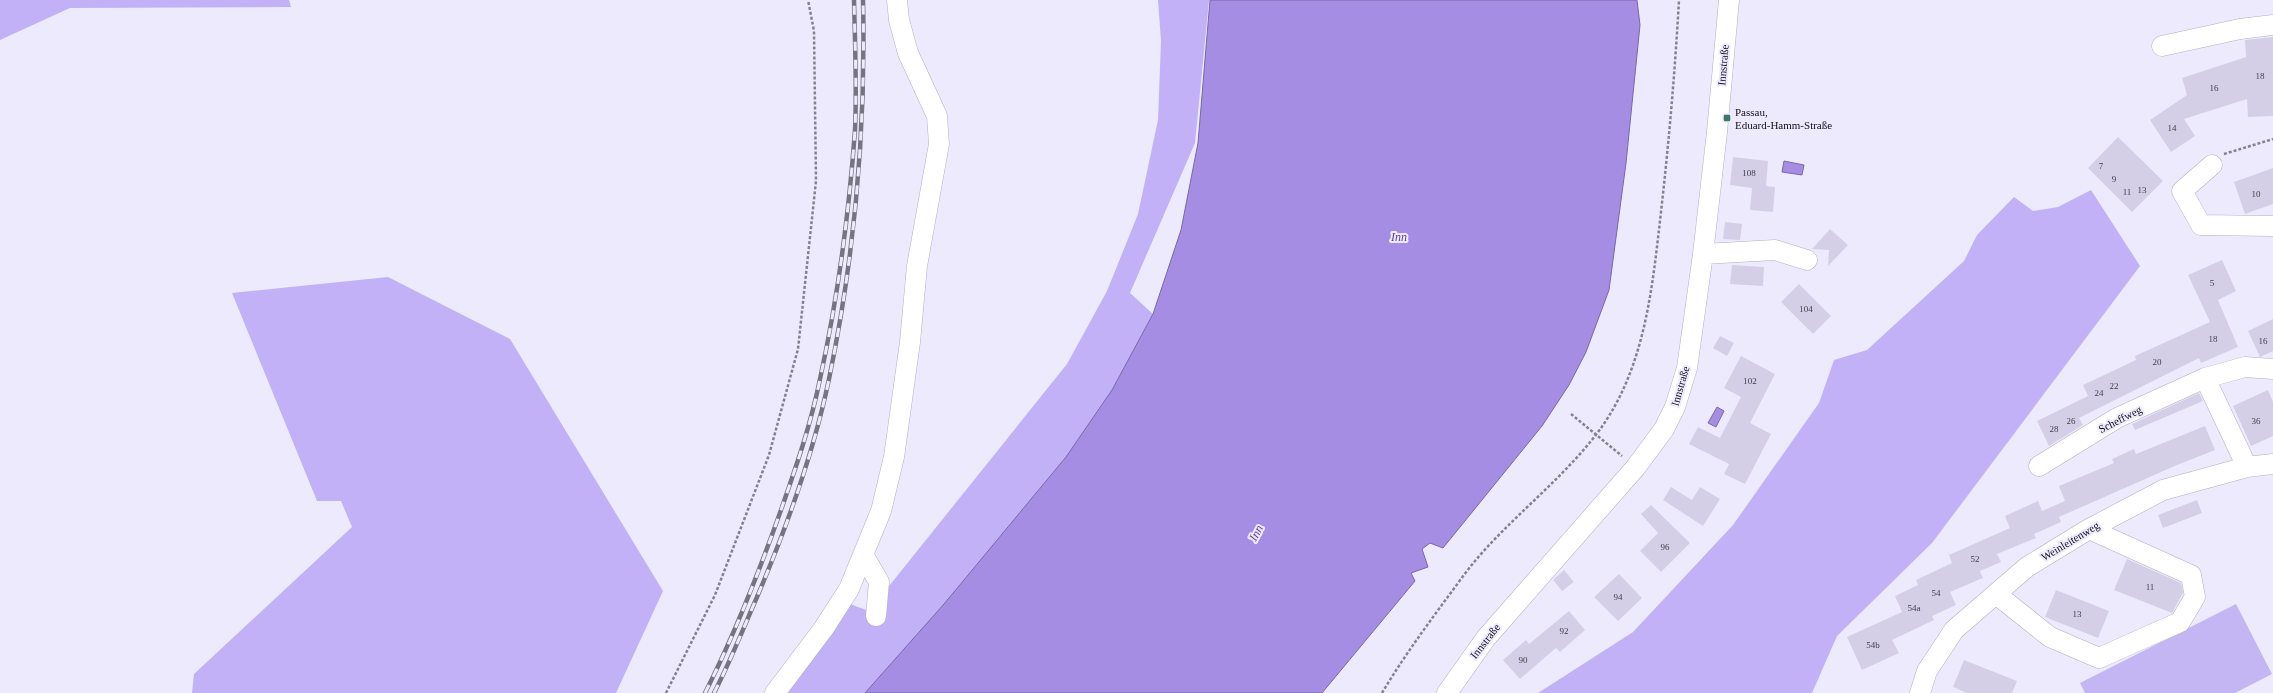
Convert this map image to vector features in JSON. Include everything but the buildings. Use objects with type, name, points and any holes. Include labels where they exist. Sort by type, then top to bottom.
[{"type":"street","points":[[775,693],[824,628],[849,589],[864,556],[881,511],[894,457],[910,342],[917,266],[939,144],[937,116],[908,53],[899,20],[897,0]]},
{"type":"street","name":"Innstraße","points":[[1447,693],[1486,638],[1636,468],[1664,429],[1675,407],[1686,368],[1702,254],[1717,132],[1729,0]]},
{"type":"street","points":[[2162,46],[2240,29],[2273,26]]},
{"type":"street","points":[[2212,165],[2182,191],[2201,225],[2273,226]]},
{"type":"street","points":[[1702,254],[1775,250],[1807,260]]},
{"type":"street","name":"Scheffweg","points":[[2039,466],[2117,418],[2206,378],[2245,367],[2273,369]]},
{"type":"street","points":[[2206,378],[2247,467]]},
{"type":"street","name":"Weinleitenweg","points":[[1920,693],[1927,672],[1954,630],[2027,567],[2088,529],[2163,490],[2247,467],[2273,464]]},
{"type":"street","points":[[1996,594],[2050,637],[2099,658],[2180,622],[2195,597],[2191,575],[2088,529]]},
{"type":"street","points":[[864,556],[879,582],[876,616]]},
{"type":"path","points":[[666,693],[716,595],[768,455],[798,349],[816,181],[814,31],[808,0]]},
{"type":"path","points":[[1382,693],[1403,658],[1475,561],[1560,475],[1595,436],[1611,411],[1628,378],[1643,333],[1651,300],[1672,121],[1679,0]]},
{"type":"path","points":[[2212,165],[2224,154],[2273,139]]},
{"type":"path","points":[[1571,414],[1595,436],[1627,459]]},
{"type":"shaded area","points":[[0,0],[289,0],[291,7],[70,8],[0,40]]},
{"type":"shaded area","points":[[1158,0],[1209,0],[1195,143],[1130,293],[1153,314],[1112,390],[1066,457],[944,604],[865,693],[778,693],[847,603],[869,611],[1067,364],[1107,291],[1138,214],[1158,120],[1161,41]]},
{"type":"shaded area","points":[[2091,190],[2140,266],[1932,543],[1837,636],[1812,693],[1538,693],[1633,632],[1733,525],[1819,403],[1834,360],[1867,350],[1964,261],[1977,235],[2014,197],[2033,211],[2058,207]]},
{"type":"shaded area","points":[[388,277],[510,339],[663,591],[616,693],[192,693],[194,674],[352,527],[341,501],[317,501],[232,293]]},
{"type":"shaded area","points":[[2236,604],[2272,674],[2235,693],[2085,693],[2080,683]]},
{"type":"water","name":"Inn","points":[[1210,0],[1637,0],[1640,25],[1626,163],[1609,290],[1586,352],[1569,385],[1542,426],[1443,548],[1430,543],[1422,549],[1428,567],[1411,573],[1415,581],[1322,693],[865,693],[944,604],[1066,457],[1112,390],[1153,314],[1181,230],[1198,143]]},
{"type":"water","points":[[1784,161],[1804,165],[1802,175],[1782,172]]},
{"type":"water","points":[[1717,407],[1724,411],[1716,427],[1708,423]]},
{"type":"railway","points":[[705,693],[736,626],[773,533],[803,445],[820,379],[837,286],[853,161],[856,98],[854,0]]},
{"type":"railway","points":[[714,693],[730,660],[777,549],[815,437],[829,379],[846,285],[857,190],[863,95],[863,0]]},
{"type":"place","name":"Passau, Eduard-Hamm-Straße","points":[[1727,118]]}]
